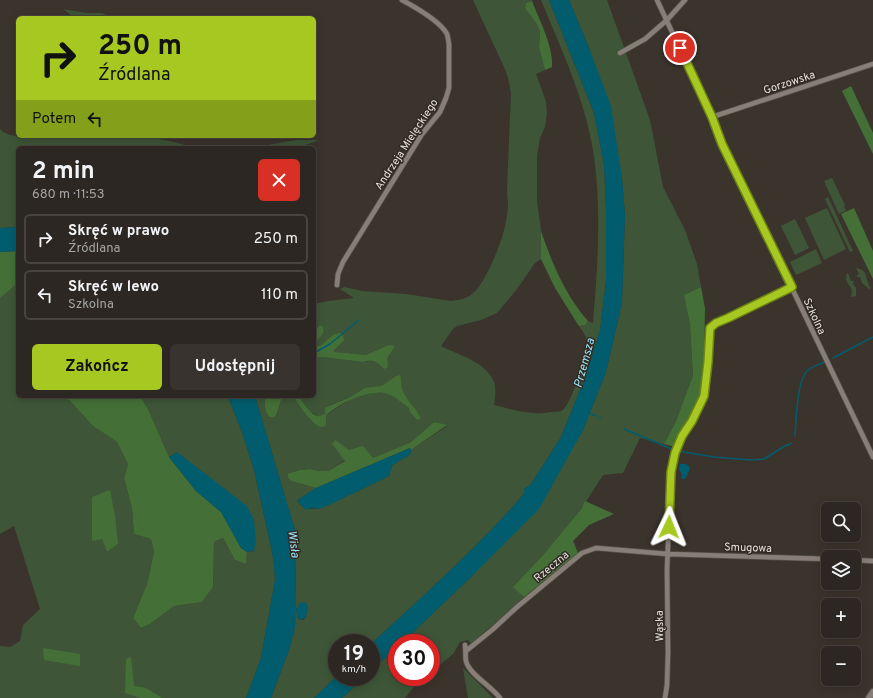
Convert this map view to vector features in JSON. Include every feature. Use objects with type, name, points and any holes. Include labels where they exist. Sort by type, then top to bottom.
[{"type":"street","name":"Andrzeja Mielęckiego","points":[[337,285],[338,274],[342,262],[422,134],[440,112],[449,88],[449,46],[447,34],[442,26],[402,0]]},
{"type":"street","name":"Szkolna","points":[[657,0],[712,117],[722,144],[873,457]]},
{"type":"street","points":[[620,53],[645,39],[667,20],[685,0]]},
{"type":"street","name":"Gorzowska","points":[[712,117],[873,64]]},
{"type":"street","name":"Wąska","points":[[665,698],[668,653],[667,570],[671,472],[676,450],[682,436],[692,421],[704,396],[710,328],[716,323],[792,287]]},
{"type":"street","name":"Rzeczna","points":[[466,651],[582,553],[596,548],[668,554]]},
{"type":"street","name":"Smugowa","points":[[668,554],[821,559]]},
{"type":"street","points":[[861,560],[873,561]]},
{"type":"street","points":[[465,645],[466,662],[470,670],[489,686],[500,698]]},
{"type":"street","points":[[869,698],[873,692]]},
{"type":"green space","points":[[473,0],[532,0],[526,3],[540,32],[539,48],[545,70],[536,74],[546,102],[547,113],[545,127],[540,138],[537,156],[537,202],[541,230],[541,259],[535,263],[517,289],[497,313],[481,320],[457,326],[453,329],[441,346],[470,359],[489,373],[495,386],[494,405],[518,411],[535,413],[557,412],[563,410],[574,390],[585,359],[588,342],[579,326],[584,325],[588,321],[593,323],[598,253],[597,181],[590,135],[581,100],[541,0],[549,0],[594,113],[604,165],[606,208],[606,281],[600,330],[585,378],[561,437],[531,484],[524,489],[524,494],[488,533],[380,636],[380,634],[328,634],[328,685],[314,698],[271,698],[290,647],[295,627],[295,530],[256,398],[265,398],[267,415],[269,417],[275,417],[282,398],[294,398],[311,420],[325,421],[326,415],[351,399],[363,394],[382,392],[399,400],[409,408],[410,412],[417,420],[421,419],[402,390],[400,382],[393,377],[386,384],[362,390],[355,395],[330,405],[322,416],[318,416],[309,411],[300,398],[316,398],[316,358],[322,357],[363,362],[371,361],[379,364],[387,363],[386,346],[366,355],[333,352],[333,335],[320,346],[316,347],[316,304],[354,298],[340,289],[344,287],[362,291],[406,294],[451,301],[460,300],[467,297],[478,288],[497,252],[506,224],[508,206],[507,190],[511,93],[505,69]],"holes":[[[434,422],[447,426],[411,450],[410,455],[392,466],[389,476],[319,509],[305,509],[297,501],[316,488],[291,481],[290,473],[310,469],[328,471],[345,460],[332,444],[373,458],[411,442]],[[308,606],[306,617],[303,620],[298,619],[296,609]]]},
{"type":"green space","points":[[569,0],[607,0],[650,120],[663,187],[685,230],[697,264],[701,287],[684,295],[690,325],[693,375],[676,421],[664,444],[640,438],[623,473],[603,475],[582,508],[543,555],[514,586],[524,597],[471,644],[468,640],[460,642],[453,654],[440,665],[440,634],[411,634],[472,576],[583,430],[606,372],[622,303],[625,215],[622,178],[589,48]]},
{"type":"green space","points":[[532,1],[551,51],[552,67],[545,70],[539,48],[540,32],[537,24],[525,8],[526,3]]},
{"type":"green space","points":[[63,9],[86,13],[102,13],[109,16],[76,16],[71,15]]},
{"type":"green space","points":[[851,86],[873,133],[873,154],[842,91]]},
{"type":"green space","points":[[0,129],[3,132],[16,136],[16,138],[146,138],[170,141],[187,146],[16,146],[16,227],[0,228]]},
{"type":"green space","points":[[295,140],[319,140],[302,146],[263,146]]},
{"type":"green space","points":[[832,178],[845,205],[846,211],[839,214],[824,181]]},
{"type":"green space","points":[[828,197],[853,251],[850,252],[825,199]]},
{"type":"green space","points":[[827,208],[846,249],[824,260],[805,218]]},
{"type":"green space","points":[[854,208],[873,251],[873,279],[841,214]]},
{"type":"green space","points":[[795,219],[809,248],[795,255],[781,226]]},
{"type":"green space","points":[[541,231],[566,290],[588,321],[585,325],[579,326],[577,323],[555,288],[541,259]]},
{"type":"green space","points":[[816,249],[822,263],[796,275],[790,262]]},
{"type":"green space","points":[[16,251],[16,285],[0,298],[0,252]]},
{"type":"green space","points":[[856,268],[865,273],[871,288],[869,289],[862,283],[860,277],[857,277],[859,274]]},
{"type":"green space","points":[[847,273],[851,281],[854,281],[853,284],[856,288],[856,296],[851,297],[852,290],[846,280]]},
{"type":"green space","points":[[16,285],[16,398],[66,398],[93,426],[117,442],[128,464],[124,478],[132,508],[134,534],[151,539],[154,552],[147,584],[133,618],[141,628],[150,624],[174,606],[202,602],[213,587],[214,542],[223,538],[235,560],[246,564],[247,552],[254,551],[177,452],[169,457],[148,409],[141,398],[229,398],[254,470],[271,547],[275,580],[261,658],[246,698],[0,698],[0,646],[10,647],[20,641],[23,625],[40,609],[14,526],[0,534],[0,298]],"holes":[[[102,538],[118,544],[107,552]]]},
{"type":"green space","points":[[701,287],[705,308],[704,360],[698,408],[684,429],[675,447],[664,444],[676,421],[693,375],[690,325],[684,295]]},
{"type":"green space","points":[[319,326],[322,326],[323,333],[316,341],[316,331]]},
{"type":"green space","points":[[340,333],[344,340],[334,350],[334,352],[366,355],[386,346],[394,346],[387,358],[388,367],[384,369],[372,361],[363,362],[322,357],[316,358],[316,347],[333,335]]},
{"type":"green space","points":[[400,375],[403,391],[421,419],[417,420],[409,408],[394,397],[383,393],[374,393],[355,398],[337,407],[326,415],[325,426],[322,427],[310,419],[294,398],[300,398],[314,415],[321,416],[325,413],[325,408],[328,406],[351,397],[365,388],[381,386],[394,377]]},
{"type":"green space","points":[[66,398],[141,398],[148,409],[169,457],[196,491],[221,512],[241,548],[247,552],[246,564],[235,560],[223,538],[214,542],[213,587],[202,602],[174,606],[150,624],[141,628],[133,618],[147,584],[154,552],[151,539],[134,534],[132,508],[124,478],[128,464],[117,442],[93,426]]},
{"type":"green space","points":[[265,398],[282,398],[275,417],[269,417],[267,415]]},
{"type":"green space","points":[[434,422],[447,425],[411,450],[410,448],[316,488],[291,481],[288,477],[288,474],[300,470],[310,469],[328,471],[345,461],[332,444],[335,440],[349,450],[363,446],[373,458],[411,442]]},
{"type":"green space","points":[[110,490],[118,544],[107,552],[102,539],[92,541],[92,497]]},
{"type":"green space","points":[[585,501],[614,514],[589,525],[573,541],[578,553],[524,597],[513,587],[543,555],[582,508]]},
{"type":"green space","points":[[43,648],[80,654],[80,666],[44,660]]},
{"type":"green space","points":[[388,655],[388,686],[415,686],[405,698],[342,698],[355,686],[380,686],[380,663]]},
{"type":"green space","points":[[131,657],[134,686],[146,688],[162,698],[141,698],[125,693],[126,659]]},
{"type":"green space","points":[[463,668],[493,698],[468,698]]},
{"type":"water","points":[[549,0],[569,0],[611,106],[622,178],[625,215],[622,303],[606,372],[583,430],[539,509],[411,634],[388,634],[388,655],[380,663],[380,636],[469,553],[524,494],[524,489],[531,484],[561,437],[585,378],[600,330],[606,281],[606,208],[604,165],[594,113]]},
{"type":"water","points":[[16,227],[16,251],[0,252],[0,228]]},
{"type":"water","name":"Wisła","points":[[229,398],[256,398],[295,530],[295,627],[290,647],[271,698],[246,698],[261,658],[275,580],[271,547],[254,470]]},
{"type":"water","points":[[410,448],[410,455],[392,466],[389,476],[329,505],[319,509],[311,508],[307,510],[297,501],[316,488]]},
{"type":"water","points":[[177,452],[247,506],[254,520],[256,539],[254,551],[247,552],[241,548],[221,512],[196,491],[169,457]]},
{"type":"water","points":[[680,464],[686,464],[690,467],[685,479],[682,479],[681,476],[682,475],[679,469]]},
{"type":"water","points":[[304,602],[308,606],[306,617],[298,619],[296,609],[300,603]]},
{"type":"water","points":[[328,685],[328,686],[355,686],[342,698],[314,698]]},
{"type":"waterway","points":[[316,352],[330,344],[359,320]]},
{"type":"waterway","points":[[833,358],[873,337]]},
{"type":"waterway","points":[[795,436],[801,383],[807,371],[824,362]]},
{"type":"waterway","points":[[588,413],[596,416]]},
{"type":"waterway","points":[[624,429],[674,450]]},
{"type":"waterway","points":[[678,451],[714,457],[751,460],[764,459],[791,443]]},
{"type":"route","points":[[669,527],[671,472],[675,453],[682,436],[692,421],[704,396],[710,328],[716,323],[792,287],[722,144],[712,117],[680,48]]},
{"type":"water label","name":"Przemsza","points":[[584,363]]}]
